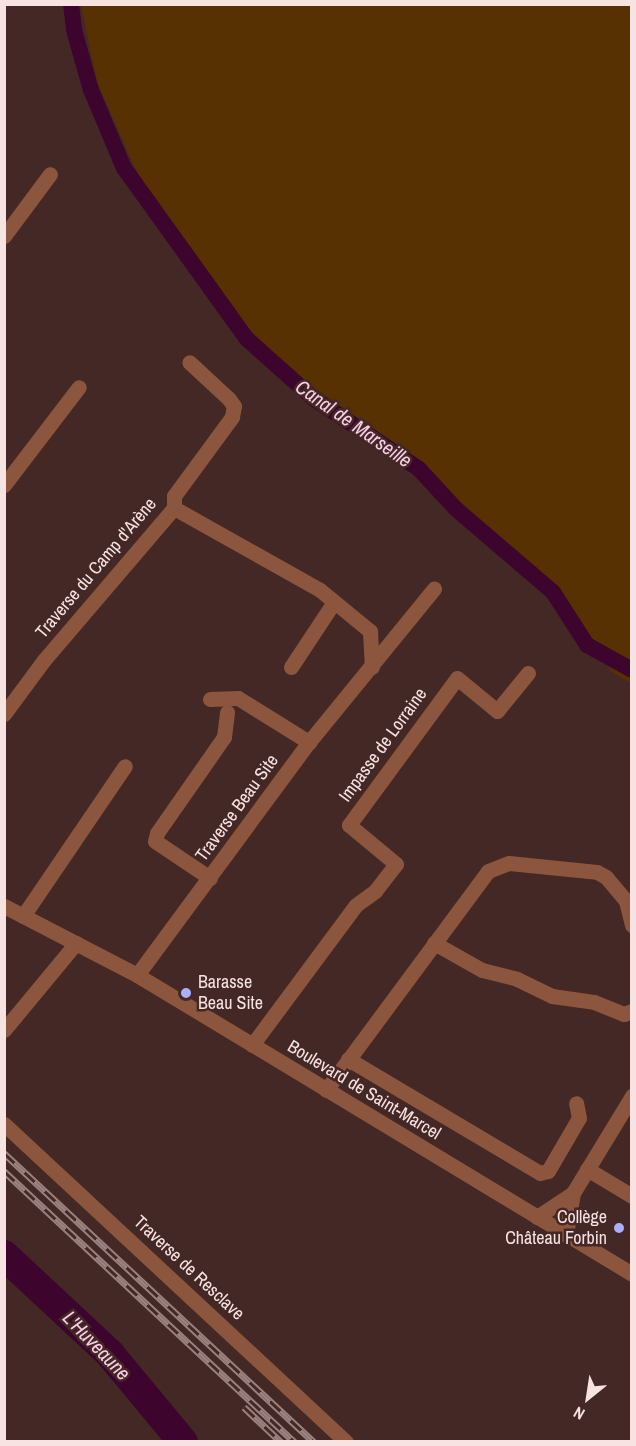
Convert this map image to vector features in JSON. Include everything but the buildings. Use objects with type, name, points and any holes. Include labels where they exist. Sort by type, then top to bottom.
[{"type":"street","points":[[4,236],[50,174]]},
{"type":"street","name":"Traverse du Camp d'Arène","points":[[4,714],[44,660],[174,508],[174,496],[227,425],[234,406],[189,362]]},
{"type":"street","points":[[4,485],[79,387]]},
{"type":"street","points":[[174,508],[334,602],[370,631],[372,667]]},
{"type":"street","name":"Traverse Beau Site","points":[[137,975],[309,742],[434,589]]},
{"type":"street","points":[[291,667],[334,602]]},
{"type":"street","name":"Impasse de Lorraine","points":[[252,1045],[356,905],[375,891],[396,864],[349,825],[457,678],[497,711],[528,673]]},
{"type":"street","points":[[210,699],[238,698],[309,742]]},
{"type":"street","points":[[210,878],[155,841],[157,833],[224,737],[227,712]]},
{"type":"street","points":[[23,916],[125,766]]},
{"type":"street","points":[[326,1090],[488,871],[509,863],[597,872],[606,877],[626,901],[632,925]]},
{"type":"street","name":"Boulevard de Saint-Marcel","points":[[4,906],[137,975],[632,1274]]},
{"type":"street","points":[[4,1030],[76,943]]},
{"type":"street","points":[[434,943],[482,970],[517,979],[552,996],[594,1002],[624,1014],[632,1011]]},
{"type":"street","points":[[348,1059],[540,1173],[548,1171],[579,1119],[576,1102]]},
{"type":"street","points":[[566,1235],[573,1193],[632,1096]]},
{"type":"street","name":"Traverse de Resclave","points":[[4,1124],[346,1442]]},
{"type":"street","points":[[587,1169],[632,1196]]},
{"type":"street","points":[[537,1217],[573,1193]]},
{"type":"shaded area","points":[[81,5],[631,5],[631,683],[613,673],[548,585],[502,558],[405,450],[265,354],[156,203],[135,168],[97,82]]},
{"type":"waterway","name":"Canal de Marseille","points":[[71,4],[74,30],[91,90],[124,168],[247,339],[313,398],[419,469],[456,509],[553,592],[587,645],[632,670]]},
{"type":"waterway","name":"L'Huveaune","points":[[4,1255],[110,1354],[183,1442]]},
{"type":"railway","points":[[4,1153],[314,1442]]},
{"type":"railway","points":[[4,1171],[295,1442]]},
{"type":"railway","points":[[244,1407],[281,1442]]},
{"type":"place","name":"Barasse Beau Site","points":[[186,993]]},
{"type":"place","name":"Collège Château Forbin","points":[[619,1228]]}]
